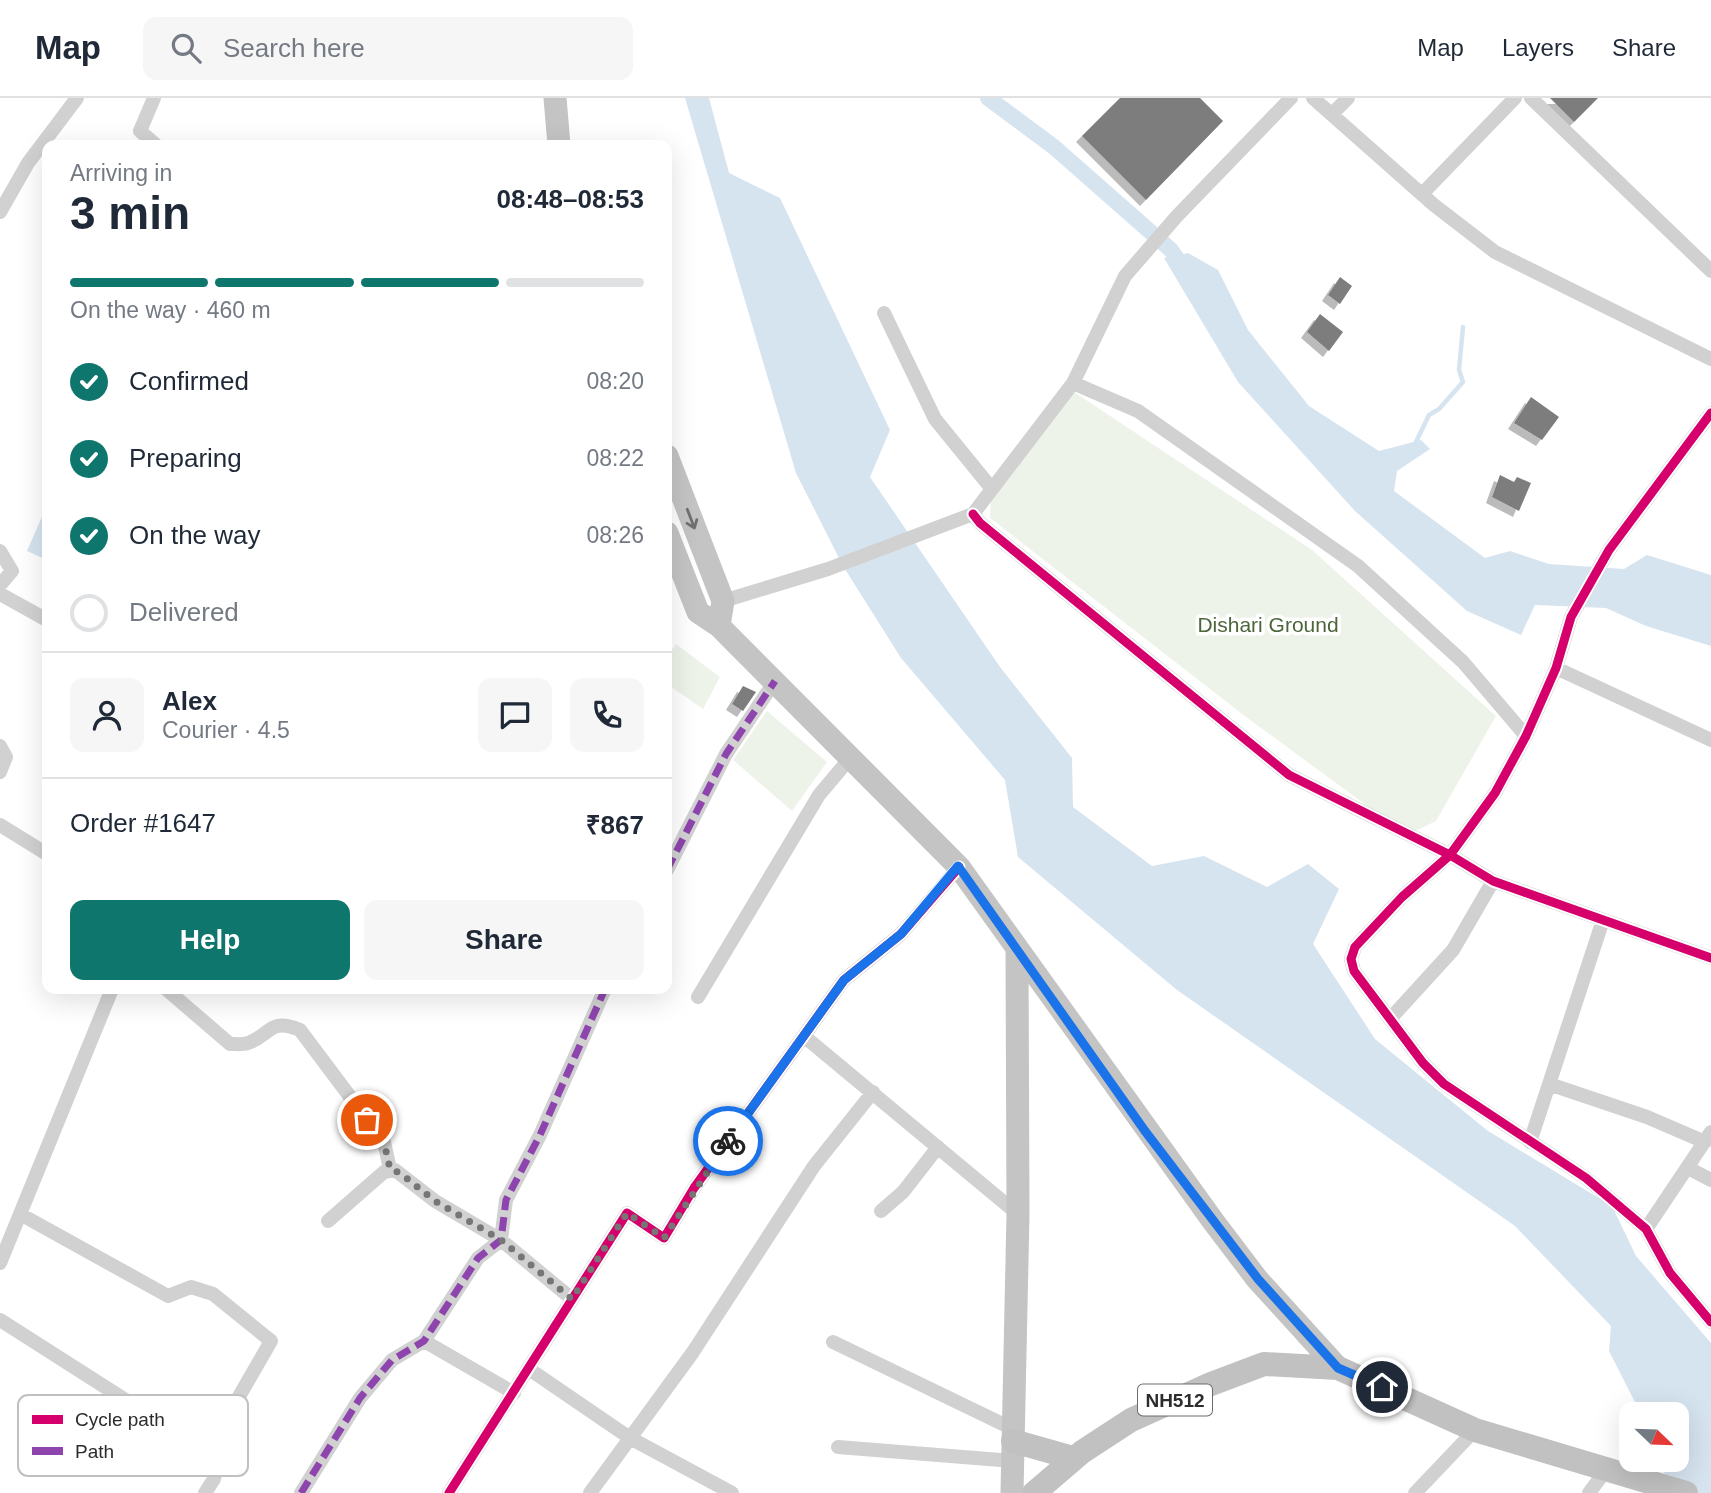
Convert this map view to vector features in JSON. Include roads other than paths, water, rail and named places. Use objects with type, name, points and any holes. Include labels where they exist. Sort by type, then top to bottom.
[{"type":"highway","name":"NH512","points":[[1034,1493],[1073,1458],[1131,1420],[1211,1384],[1264,1364],[1338,1368],[1475,1430],[1686,1493]]},
{"type":"highway","points":[[1013,1444],[1073,1458]]},
{"type":"main road","points":[[555,98],[559,140]]},
{"type":"main road","points":[[672,469],[723,601],[719,626]]},
{"type":"main road","name":"NH512","points":[[672,561],[698,612],[719,626],[958,866],[1213,1221],[1258,1279],[1338,1368]]},
{"type":"main road","points":[[1012,1493],[1018,1214],[1017,949]]},
{"type":"street","points":[[45,140],[77,98]]},
{"type":"street","points":[[150,140],[140,131],[154,98]]},
{"type":"street","points":[[723,601],[828,569],[973,514],[1073,383],[1125,276],[1177,216],[1291,98]]},
{"type":"street","points":[[1313,98],[1422,194],[1495,252],[1711,359]]},
{"type":"street","points":[[1333,113],[1348,98]]},
{"type":"street","points":[[1422,194],[1515,98]]},
{"type":"street","points":[[1531,98],[1711,271]]},
{"type":"street","points":[[0,212],[42,144]]},
{"type":"street","points":[[884,313],[935,419],[992,489]]},
{"type":"street","points":[[1073,383],[1138,411],[1358,566],[1463,662],[1527,737]]},
{"type":"street","points":[[1711,413],[1609,550],[1571,617],[1556,668],[1527,737],[1496,793],[1450,855],[1402,897],[1355,947],[1351,959],[1354,971],[1423,1063],[1444,1084],[1586,1178],[1646,1229],[1670,1273],[1711,1322]]},
{"type":"street","points":[[973,514],[980,523],[1289,775],[1450,855],[1493,881],[1711,958]]},
{"type":"street","points":[[0,551],[12,571],[0,585]]},
{"type":"street","points":[[0,594],[42,617]]},
{"type":"street","points":[[1556,668],[1711,740]]},
{"type":"street","points":[[672,860],[726,754],[775,681]]},
{"type":"street","points":[[0,746],[6,757],[0,772]]},
{"type":"street","points":[[698,997],[819,795],[851,757]]},
{"type":"street","points":[[0,825],[42,851]]},
{"type":"street","points":[[449,1493],[627,1213],[664,1238],[694,1188],[844,980],[901,934],[958,866]]},
{"type":"street","points":[[1390,1019],[1453,950],[1493,881]]},
{"type":"street","points":[[1530,1142],[1603,920]]},
{"type":"street","points":[[0,1263],[110,994]]},
{"type":"street","points":[[172,994],[230,1044],[247,1044],[272,1026],[289,1026],[300,1030],[384,1142],[390,1169]]},
{"type":"street","points":[[301,1493],[360,1398],[392,1360],[424,1341],[478,1258],[501,1240],[506,1200],[540,1135],[603,994]]},
{"type":"street","points":[[805,1037],[1018,1214]]},
{"type":"street","points":[[1549,1084],[1708,1137],[1646,1229]]},
{"type":"street","points":[[590,1493],[692,1352],[814,1166],[873,1092]]},
{"type":"street","points":[[881,1211],[902,1192],[938,1147]]},
{"type":"street","points":[[1688,1168],[1711,1180]]},
{"type":"street","points":[[390,1169],[400,1173],[445,1207],[501,1240],[572,1299]]},
{"type":"street","points":[[328,1221],[390,1169]]},
{"type":"street","points":[[20,1214],[168,1296],[191,1287],[213,1294],[271,1341],[240,1395]]},
{"type":"street","points":[[0,1320],[118,1395]]},
{"type":"street","points":[[424,1341],[514,1393]]},
{"type":"street","points":[[833,1342],[1013,1444]]},
{"type":"street","points":[[528,1369],[630,1438],[732,1493]]},
{"type":"street","points":[[1415,1493],[1475,1430]]},
{"type":"street","points":[[838,1447],[1013,1444]]},
{"type":"street","points":[[1589,1493],[1617,1474]]},
{"type":"street","points":[[205,1493],[215,1476]]},
{"type":"waterway","points":[[988,98],[1054,147],[1171,250],[1187,273]]},
{"type":"waterway","points":[[1415,444],[1429,415],[1439,409],[1463,382],[1459,370],[1463,327]]},
{"type":"park label","name":"Dishari Ground","points":[[1268,625]]}]
